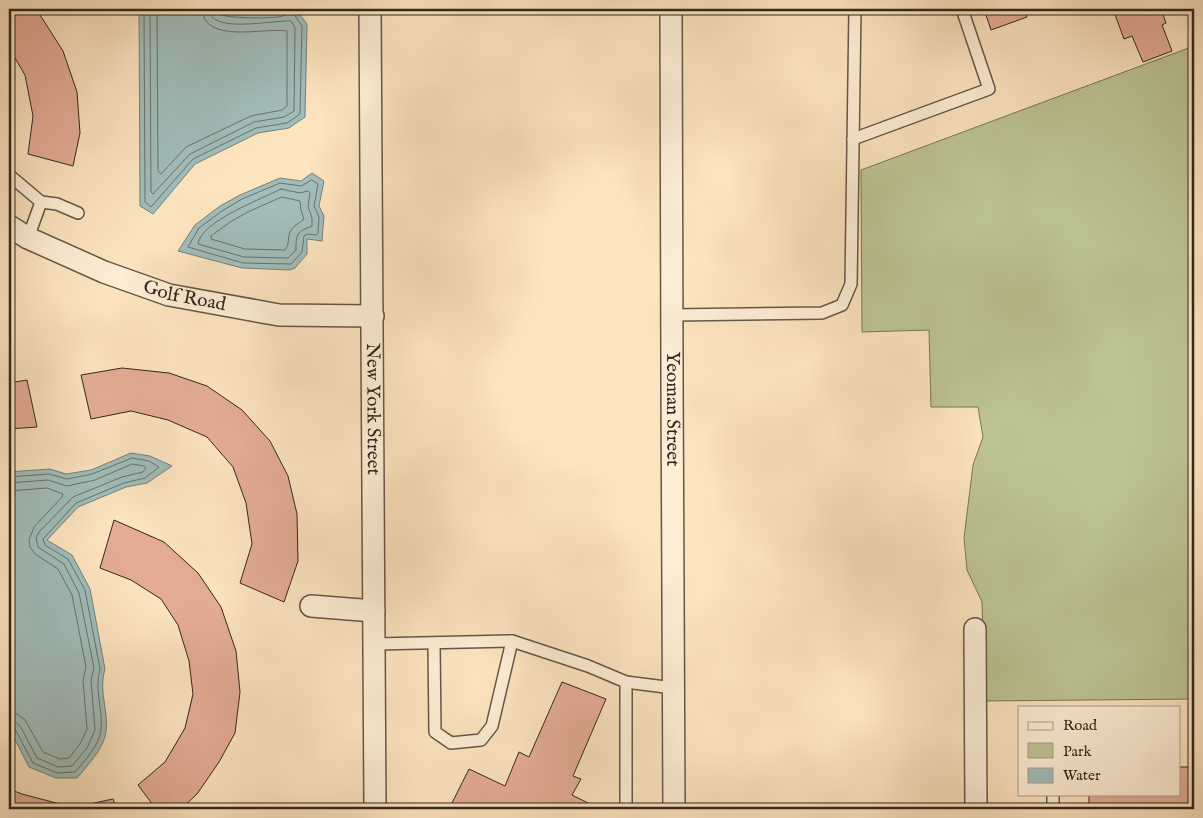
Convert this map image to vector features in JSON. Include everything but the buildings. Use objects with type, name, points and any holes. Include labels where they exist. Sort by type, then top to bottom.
[{"type":"street","name":"New York Street","points":[[370,9],[375,809]]},
{"type":"street","name":"Yeoman Street","points":[[671,9],[674,809]]},
{"type":"street","name":"Golf Road","points":[[9,226],[28,238],[104,272],[169,295],[279,315],[373,316]]},
{"type":"street","points":[[311,606],[374,611]]},
{"type":"street","points":[[975,629],[976,809]]},
{"type":"lane","points":[[673,316],[822,313],[842,305],[851,284],[854,9]]},
{"type":"lane","points":[[853,139],[989,89],[962,9]]},
{"type":"lane","points":[[9,175],[41,202],[58,204],[78,213]]},
{"type":"lane","points":[[28,238],[41,202]]},
{"type":"lane","points":[[375,644],[512,642],[588,666],[626,682],[673,688]]},
{"type":"lane","points":[[434,644],[435,732],[452,743],[481,740],[492,726],[512,642]]},
{"type":"lane","points":[[626,682],[626,809]]},
{"type":"lane","points":[[1053,796],[1053,809]]},
{"type":"green space","points":[[1194,46],[1194,699],[985,701],[982,602],[967,570],[964,538],[973,465],[983,437],[978,407],[931,407],[929,330],[862,332],[861,170]]},
{"type":"water","points":[[139,9],[196,9],[240,13],[297,11],[307,24],[305,117],[289,128],[258,133],[195,164],[153,214],[140,206]]},
{"type":"water","points":[[312,173],[324,181],[319,206],[324,216],[322,241],[307,239],[307,254],[295,268],[290,270],[242,268],[178,251],[195,225],[220,206],[240,195],[280,178],[301,181]]},
{"type":"water","points":[[131,453],[150,456],[172,466],[147,483],[126,487],[78,507],[47,540],[72,555],[90,589],[105,669],[103,693],[107,724],[105,738],[95,756],[77,778],[56,778],[29,767],[9,728],[9,472],[50,469],[66,474],[91,470]]}]
